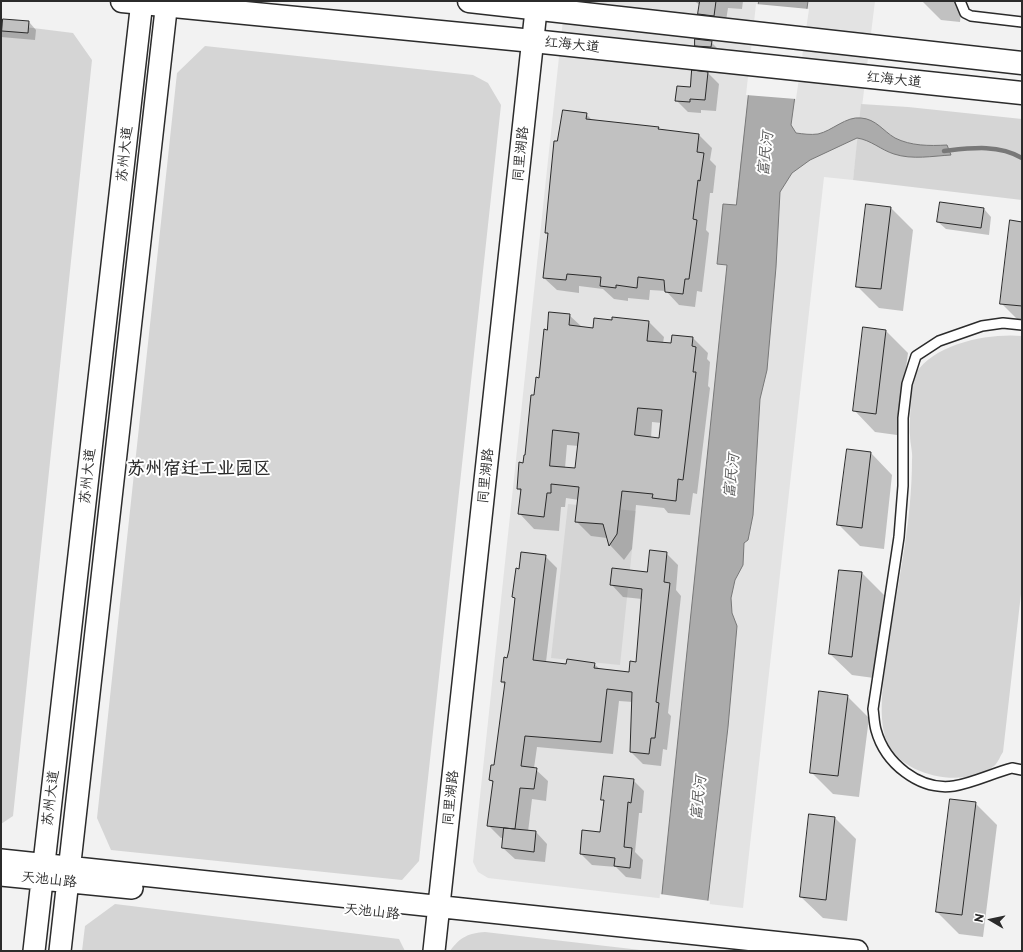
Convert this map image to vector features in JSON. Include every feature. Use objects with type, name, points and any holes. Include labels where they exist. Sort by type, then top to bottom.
[{"type":"main road","points":[[469,1],[537,4],[739,31],[1022,63]]},
{"type":"main road","name":"红海大道","points":[[135,2],[167,3],[1022,93]]},
{"type":"street","name":"苏州大道","points":[[34,951],[135,2]]},
{"type":"street","name":"苏州大道","points":[[60,951],[167,3]]},
{"type":"street","name":"同里湖路","points":[[434,951],[537,4]]},
{"type":"street","name":"天池山路","points":[[1,860],[43,872]]},
{"type":"street","name":"天池山路","points":[[1,875],[43,872],[68,874],[743,945]]},
{"type":"street","points":[[743,945],[857,951]]},
{"type":"lane","points":[[960,1],[965,14],[1022,22]]},
{"type":"lane","points":[[1022,325],[1003,323],[982,326],[939,341],[916,356],[907,384],[903,418],[903,486],[899,537],[873,709],[876,730],[888,754],[911,776],[925,783],[953,786],[1012,768],[1022,770]]},
{"type":"shaded area","points":[[565,1],[875,1],[853,180],[824,177],[743,908],[488,878],[478,872],[473,862]]},
{"type":"shaded area","points":[[1,24],[73,33],[92,60],[13,816],[1,824]]},
{"type":"shaded area","points":[[205,46],[473,75],[488,83],[501,105],[419,861],[402,880],[111,850],[97,818],[177,73]]},
{"type":"shaded area","points":[[861,104],[908,107],[1022,119],[1022,200],[853,180]]},
{"type":"shaded area","points":[[1009,335],[1022,336],[1022,585],[1003,752],[994,766],[982,773],[968,777],[952,778],[936,776],[920,771],[906,764],[895,754],[887,742],[882,719],[882,692],[910,506],[912,457],[910,422],[912,393],[915,377],[916,373],[925,363],[936,354],[949,347],[979,338]]},
{"type":"shaded area","points":[[568,504],[636,511],[620,665],[551,658]]},
{"type":"shaded area","points":[[115,904],[399,939],[405,951],[82,951],[85,926]]},
{"type":"shaded area","points":[[485,932],[649,951],[450,951],[461,939],[474,933]]},
{"type":"water","name":"富民河","points":[[759,1],[808,1],[791,125],[796,133],[818,134],[829,130],[844,121],[861,118],[871,121],[895,138],[907,143],[947,145],[951,155],[922,157],[901,156],[857,138],[810,160],[792,173],[780,192],[776,267],[767,370],[760,399],[753,515],[748,540],[744,543],[743,565],[735,580],[731,598],[732,613],[737,626],[728,727],[702,951],[656,951],[727,265],[717,264],[723,204],[736,205]]},
{"type":"pier","points":[[756,4],[809,9],[796,99],[746,95]]},
{"type":"pier","points":[[660,894],[710,901],[704,951],[654,951]]},
{"type":"building","points":[[700,1],[716,1],[714,16],[698,14]]},
{"type":"building","points":[[3,19],[29,21],[28,33],[2,31]]},
{"type":"building","points":[[695,39],[712,41],[711,47],[695,46]]},
{"type":"building","points":[[692,70],[708,72],[705,100],[690,99],[690,102],[675,101],[677,86],[690,87]]},
{"type":"building","points":[[563,110],[587,113],[586,119],[659,127],[658,129],[699,134],[697,152],[704,153],[700,181],[698,180],[693,219],[697,220],[689,279],[685,279],[683,294],[665,292],[664,280],[638,277],[637,288],[616,285],[616,288],[600,286],[601,277],[567,274],[566,280],[543,278],[548,233],[545,233],[554,141],[557,141]]},
{"type":"building","points":[[940,202],[984,208],[981,228],[937,222]]},
{"type":"building","points":[[866,204],[891,207],[881,289],[856,287]]},
{"type":"building","points":[[1010,220],[1022,222],[1022,306],[1000,304]]},
{"type":"building","points":[[549,312],[570,314],[569,325],[593,328],[594,318],[612,320],[612,317],[649,321],[647,341],[671,343],[672,335],[693,337],[692,346],[696,347],[693,372],[696,372],[683,480],[678,479],[676,501],[652,498],[653,494],[622,491],[617,534],[609,546],[603,524],[575,522],[579,487],[551,484],[551,493],[547,493],[544,517],[518,514],[521,489],[517,489],[519,462],[523,463],[525,455],[531,395],[534,395],[536,377],[539,378],[544,329],[547,330]],"holes":[[[638,408],[662,410],[659,438],[635,435]],[[553,430],[579,433],[575,468],[550,466]]]},
{"type":"building","points":[[863,327],[886,330],[876,414],[853,411]]},
{"type":"building","points":[[847,449],[871,452],[862,528],[837,525]]},
{"type":"building","points":[[650,550],[667,552],[664,582],[670,583],[656,702],[659,703],[655,738],[651,738],[649,754],[630,752],[632,692],[607,689],[601,742],[525,736],[521,766],[537,768],[534,789],[520,788],[515,829],[487,826],[493,781],[489,780],[491,765],[494,765],[505,682],[501,682],[504,657],[507,658],[509,650],[515,598],[512,597],[516,568],[519,569],[521,552],[546,555],[533,660],[566,664],[567,659],[595,663],[594,668],[629,672],[630,661],[636,662],[642,589],[610,585],[612,568],[647,572]]},
{"type":"building","points":[[839,570],[862,572],[852,657],[829,654]]},
{"type":"building","points":[[819,691],[848,695],[838,776],[810,773]]},
{"type":"building","points":[[604,776],[634,779],[631,803],[628,802],[624,847],[632,848],[630,868],[614,866],[615,858],[580,854],[582,830],[600,832],[604,800],[601,800]]},
{"type":"building","points":[[950,799],[976,802],[962,915],[936,912]]},
{"type":"building","points":[[809,814],[835,817],[826,900],[800,897]]},
{"type":"building","points":[[504,828],[536,831],[534,852],[502,848]]},
{"type":"waterway","points":[[944,151],[984,148],[1003,151],[1022,158]]},
{"type":"district","name":"苏州宿迁工业园区","points":[[199,469]]}]
